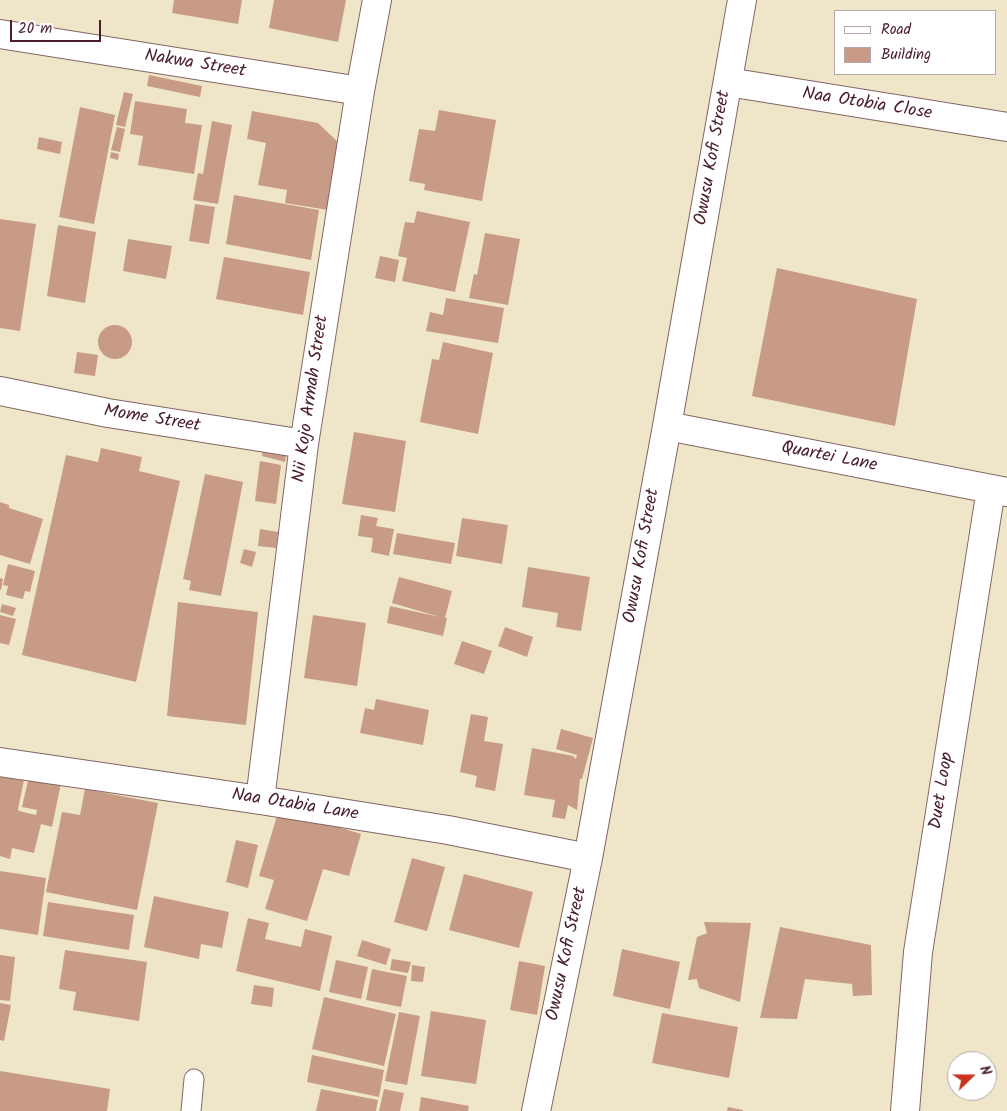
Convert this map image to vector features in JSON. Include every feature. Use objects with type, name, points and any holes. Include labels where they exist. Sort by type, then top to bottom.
[{"type":"street","name":"Nii Kojo Armah Street","points":[[260,800],[304,444],[360,91],[377,0]]},
{"type":"street","name":"Owusu Kofi Street","points":[[536,1111],[588,858],[742,0]]},
{"type":"street","name":"Nakwa Street","points":[[0,34],[360,91]]},
{"type":"street","name":"Naa Otobia Close","points":[[728,82],[1007,127]]},
{"type":"street","name":"Mome Street","points":[[0,391],[108,413],[304,444]]},
{"type":"street","name":"Quartei Lane","points":[[667,426],[999,491]]},
{"type":"street","name":"Duet Loop","points":[[905,1111],[918,952],[999,491]]},
{"type":"street","name":"Naa Otabia Lane","points":[[0,762],[448,830],[588,858]]},
{"type":"lane","points":[[191,1111],[194,1079]]},
{"type":"building","points":[[174,0],[242,0],[238,24],[172,13]]},
{"type":"building","points":[[274,0],[346,0],[338,42],[269,28]]},
{"type":"building","points":[[149,75],[202,86],[200,97],[147,86]]},
{"type":"building","points":[[124,92],[133,94],[125,127],[116,125]]},
{"type":"building","points":[[135,101],[187,109],[185,123],[202,125],[194,174],[138,165],[143,136],[130,134]]},
{"type":"building","points":[[80,107],[115,115],[94,224],[59,217]]},
{"type":"building","points":[[439,110],[496,120],[482,201],[424,190],[425,184],[409,181],[419,129],[435,131]]},
{"type":"building","points":[[252,111],[318,123],[339,143],[328,210],[285,203],[287,190],[258,185],[266,143],[247,139]]},
{"type":"building","points":[[212,121],[232,125],[218,204],[193,200],[198,173],[203,174]]},
{"type":"building","points":[[117,127],[125,129],[120,152],[111,150]]},
{"type":"building","points":[[39,137],[62,142],[60,154],[37,149]]},
{"type":"building","points":[[111,152],[119,154],[118,160],[110,158]]},
{"type":"building","points":[[234,195],[319,210],[311,260],[226,244]]},
{"type":"building","points":[[195,204],[215,207],[209,244],[189,241]]},
{"type":"building","points":[[417,211],[470,222],[455,292],[402,281],[407,258],[398,256],[405,222],[414,223]]},
{"type":"building","points":[[0,219],[36,224],[20,331],[0,328]]},
{"type":"building","points":[[58,225],[96,232],[85,303],[47,296]]},
{"type":"building","points":[[485,233],[520,239],[508,305],[469,298],[474,274],[477,275]]},
{"type":"building","points":[[128,239],[172,246],[166,279],[123,271]]},
{"type":"building","points":[[380,256],[399,260],[395,282],[375,278]]},
{"type":"building","points":[[224,257],[310,272],[303,315],[216,299]]},
{"type":"building","points":[[777,268],[917,299],[895,426],[752,396]]},
{"type":"building","points":[[446,298],[504,308],[498,343],[426,331],[430,312],[443,315]]},
{"type":"building","points":[[115,325],[122,326],[127,330],[131,335],[131,349],[127,354],[122,358],[115,359],[108,358],[103,354],[99,349],[98,342],[99,335],[103,330],[108,326]]},
{"type":"building","points":[[443,342],[493,353],[478,434],[420,422],[432,359],[439,360]]},
{"type":"building","points":[[77,352],[98,355],[95,376],[74,373]]},
{"type":"building","points":[[354,432],[406,441],[395,512],[342,504]]},
{"type":"building","points":[[264,444],[287,449],[285,462],[262,456]]},
{"type":"building","points":[[101,448],[142,457],[139,471],[180,481],[136,682],[22,655],[66,455],[98,462]]},
{"type":"building","points":[[260,461],[281,465],[276,504],[255,501]]},
{"type":"building","points":[[205,474],[243,482],[221,596],[189,590],[191,581],[183,579]]},
{"type":"building","points":[[0,502],[9,505],[9,508],[43,519],[30,564],[0,555]]},
{"type":"building","points":[[361,515],[378,518],[376,526],[394,529],[389,556],[371,552],[373,538],[358,536]]},
{"type":"building","points":[[462,518],[508,525],[502,564],[456,556]]},
{"type":"building","points":[[260,529],[278,532],[276,548],[258,546]]},
{"type":"building","points":[[397,533],[455,543],[451,564],[393,554]]},
{"type":"building","points":[[244,549],[256,552],[252,567],[240,563]]},
{"type":"building","points":[[8,564],[35,571],[30,592],[25,591],[23,599],[6,595],[8,586],[3,585]]},
{"type":"building","points":[[528,567],[590,577],[581,631],[556,627],[558,613],[522,607]]},
{"type":"building","points":[[399,577],[452,591],[445,618],[447,618],[443,636],[387,623],[390,606],[440,617],[392,603]]},
{"type":"building","points":[[0,578],[3,579],[1,590],[0,590]]},
{"type":"building","points":[[178,602],[258,612],[246,725],[167,716]]},
{"type":"building","points":[[2,604],[16,608],[13,616],[0,612]]},
{"type":"building","points":[[0,615],[16,619],[9,645],[0,643]]},
{"type":"building","points":[[313,615],[366,623],[357,686],[304,678]]},
{"type":"building","points":[[505,627],[533,637],[527,657],[498,646]]},
{"type":"building","points":[[462,641],[492,651],[484,674],[454,664]]},
{"type":"building","points":[[376,699],[429,710],[423,745],[360,733],[365,708],[374,710]]},
{"type":"building","points":[[471,714],[488,717],[484,741],[503,744],[495,791],[475,787],[477,776],[460,772]]},
{"type":"building","points":[[561,729],[593,738],[582,779],[580,779],[577,810],[568,805],[565,819],[552,817],[555,800],[524,795],[532,748],[573,756],[576,759],[577,755],[556,749]]},
{"type":"building","points":[[0,774],[24,780],[18,809],[19,811],[36,815],[37,810],[22,807],[29,776],[61,783],[52,827],[41,824],[34,853],[12,848],[10,859],[0,856]]},
{"type":"building","points":[[85,789],[158,803],[137,910],[46,892],[62,812],[80,815]]},
{"type":"building","points":[[279,809],[361,834],[349,876],[323,869],[307,921],[265,909],[274,880],[259,876]]},
{"type":"building","points":[[236,840],[258,845],[248,888],[226,882]]},
{"type":"building","points":[[412,858],[445,867],[427,931],[394,922]]},
{"type":"building","points":[[0,871],[46,878],[38,935],[0,929]]},
{"type":"building","points":[[464,874],[533,892],[519,948],[449,930]]},
{"type":"building","points":[[154,896],[229,912],[222,948],[201,944],[199,959],[144,947]]},
{"type":"building","points":[[48,902],[134,915],[129,950],[43,936]]},
{"type":"building","points":[[248,918],[269,923],[265,939],[301,947],[305,929],[332,936],[320,991],[236,971]]},
{"type":"building","points":[[704,922],[751,923],[740,1002],[699,988],[697,979],[688,980],[697,937],[707,933]]},
{"type":"building","points":[[780,927],[871,945],[872,995],[853,996],[852,984],[805,979],[797,1019],[760,1018]]},
{"type":"building","points":[[362,940],[391,949],[386,965],[357,956]]},
{"type":"building","points":[[622,949],[680,962],[670,1009],[613,996]]},
{"type":"building","points":[[65,950],[147,962],[139,1021],[73,1010],[76,992],[59,989]]},
{"type":"building","points":[[0,955],[15,957],[10,1001],[0,1000]]},
{"type":"building","points":[[392,959],[411,962],[408,973],[390,970]]},
{"type":"building","points":[[336,960],[368,967],[361,999],[329,992]]},
{"type":"building","points":[[519,961],[545,966],[537,1015],[510,1010]]},
{"type":"building","points":[[412,965],[425,967],[423,982],[411,981]]},
{"type":"building","points":[[372,969],[407,976],[401,1007],[366,1000]]},
{"type":"building","points":[[254,985],[274,988],[272,1007],[251,1004]]},
{"type":"building","points":[[324,997],[396,1014],[384,1066],[312,1049]]},
{"type":"building","points":[[0,1003],[11,1005],[4,1041],[0,1040]]},
{"type":"building","points":[[431,1011],[486,1020],[476,1084],[421,1076]]},
{"type":"building","points":[[399,1012],[420,1016],[407,1085],[385,1081]]},
{"type":"building","points":[[662,1013],[738,1027],[729,1078],[652,1063]]},
{"type":"building","points":[[312,1055],[384,1070],[379,1097],[307,1082]]},
{"type":"building","points":[[0,1071],[110,1089],[107,1111],[0,1111]]},
{"type":"building","points":[[321,1089],[378,1100],[376,1111],[316,1111]]},
{"type":"building","points":[[384,1089],[404,1093],[400,1111],[379,1111]]},
{"type":"building","points":[[421,1097],[469,1106],[468,1111],[419,1111]]},
{"type":"building","points":[[728,1107],[743,1110],[743,1111],[727,1111]]}]
